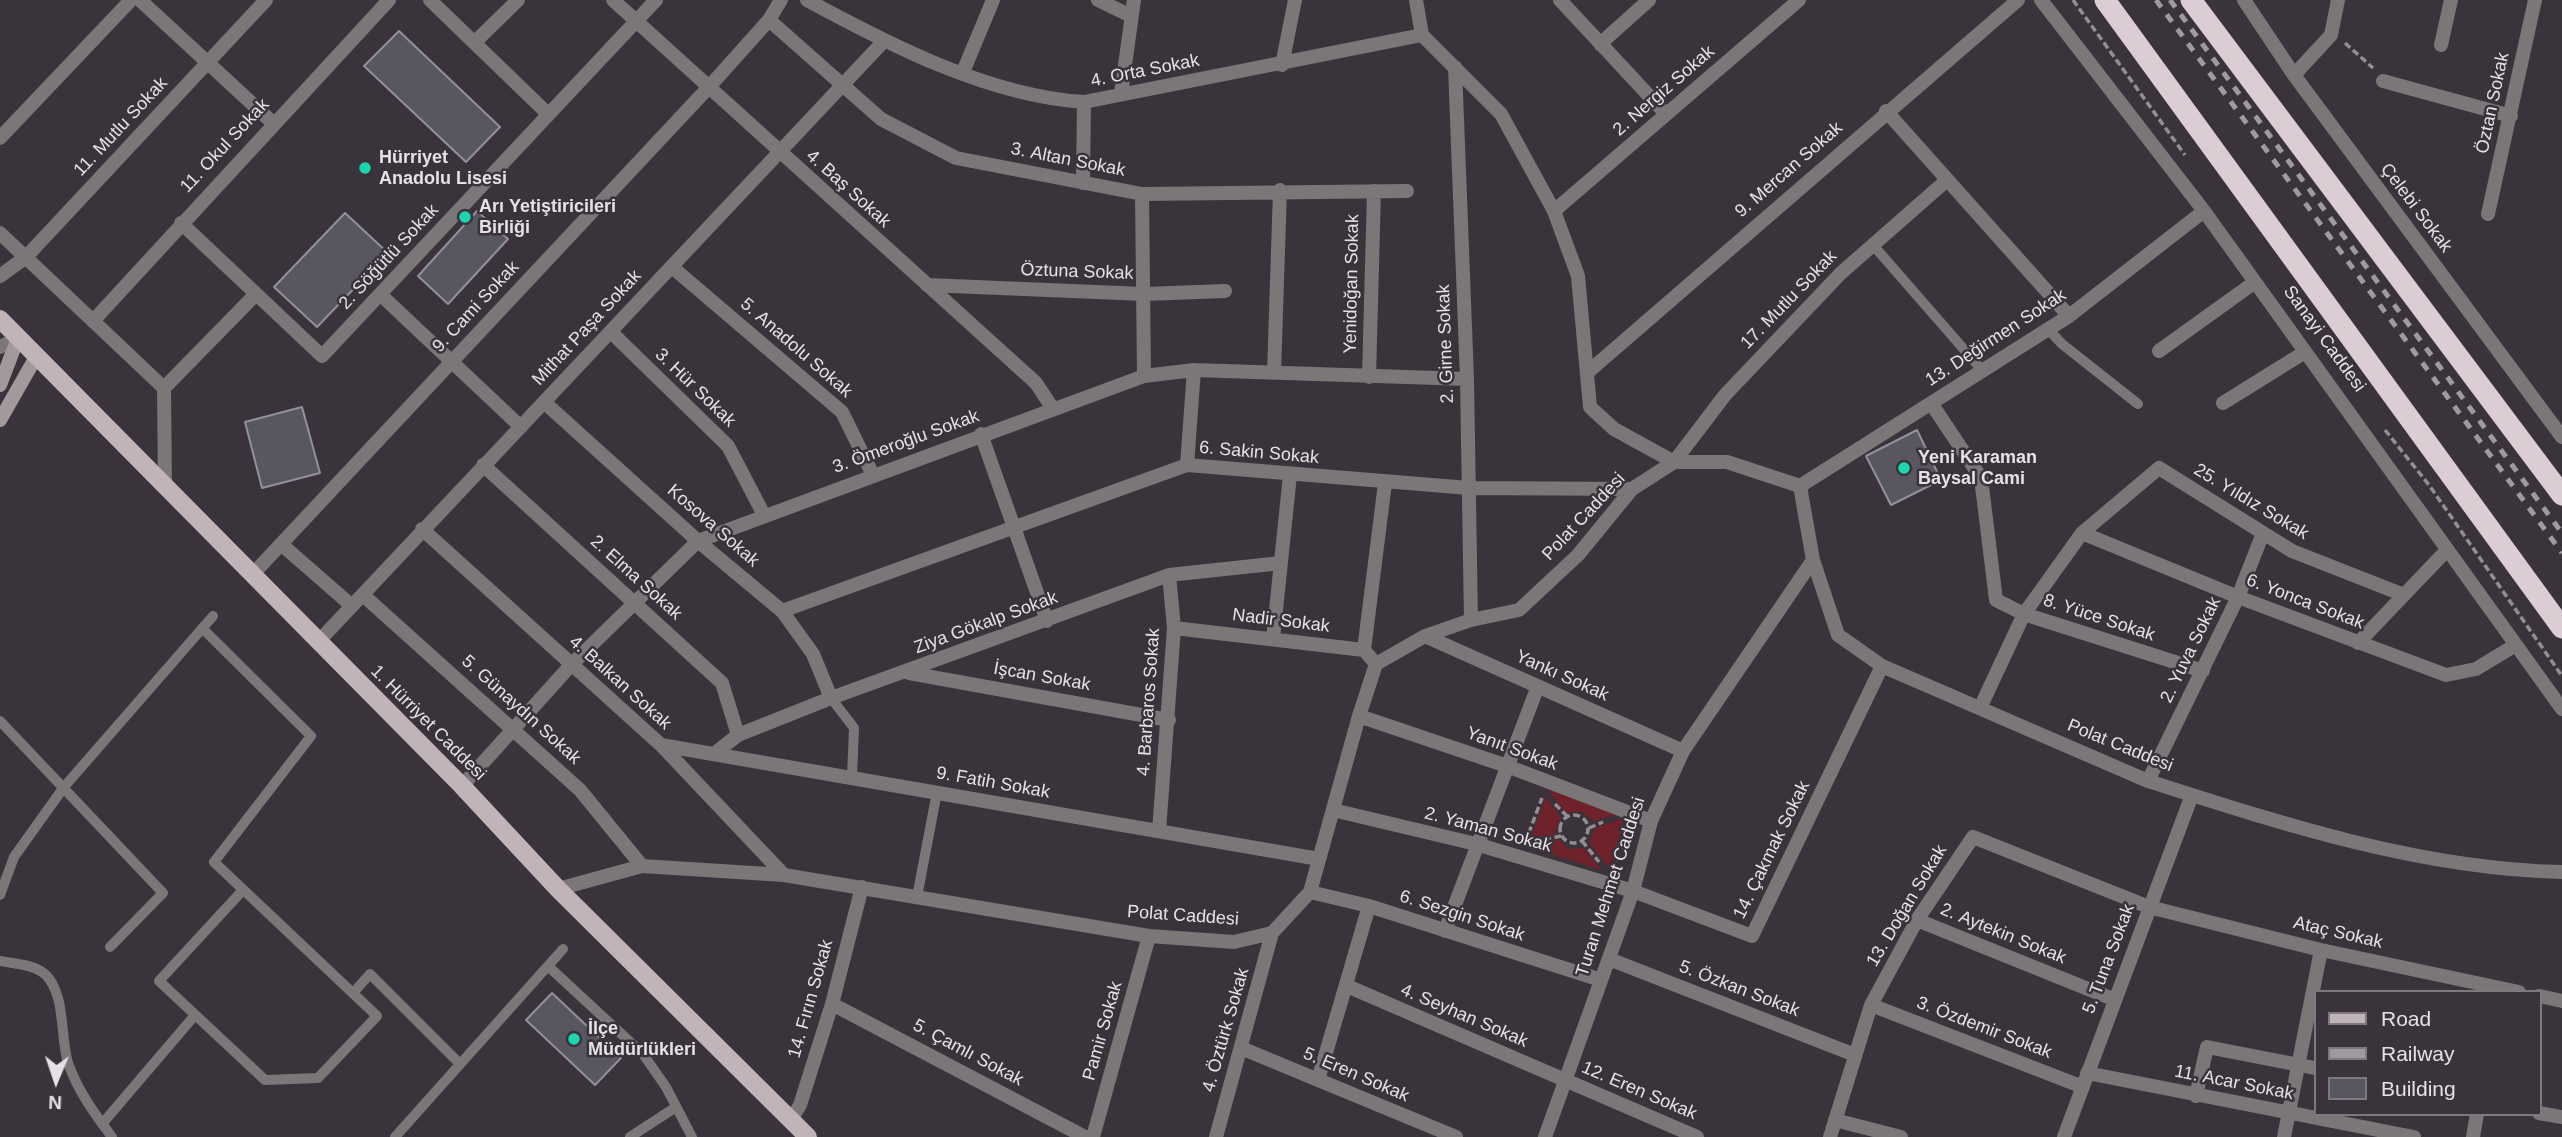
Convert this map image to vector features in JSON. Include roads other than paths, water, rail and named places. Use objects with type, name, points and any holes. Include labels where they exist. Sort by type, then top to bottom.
[{"type":"highway","name":"Sanayi Caddesi","points":[[2105,0],[2562,628]]},
{"type":"highway","points":[[2191,0],[2562,495]]},
{"type":"main road","name":"1. Hürriyet Caddesi","points":[[0,319],[461,786],[558,889],[808,1137]]},
{"type":"main road","name":"1. Hürriyet Caddesi","points":[[0,331],[18,338]]},
{"type":"main road","points":[[0,384],[18,338]]},
{"type":"main road","points":[[0,421],[36,357]]},
{"type":"street","points":[[0,138],[131,0]]},
{"type":"street","points":[[140,0],[272,123]]},
{"type":"street","name":"11. Mutlu Sokak","points":[[0,276],[26,257],[267,0]]},
{"type":"street","name":"11. Okul Sokak","points":[[93,321],[272,123],[388,0]]},
{"type":"street","points":[[430,0],[547,113]]},
{"type":"street","points":[[475,42],[518,0]]},
{"type":"street","name":"4. Baş Sokak","points":[[613,0],[1036,383],[1053,408]]},
{"type":"street","name":"2. Söğütlü Sokak","points":[[256,294],[322,356],[547,113],[656,0]]},
{"type":"street","name":"9. Cami Sokak","points":[[252,575],[708,88],[769,20],[781,0]]},
{"type":"street","name":"4. Orta Sokak","points":[[807,0],[884,41],[963,72],[1044,100],[1084,103],[1422,35]]},
{"type":"street","points":[[963,72],[993,0]]},
{"type":"street","points":[[1098,0],[1131,16]]},
{"type":"street","points":[[1121,94],[1134,0]]},
{"type":"street","points":[[1282,65],[1295,0]]},
{"type":"street","points":[[1416,0],[1422,35],[1501,114],[1554,211],[1578,276],[1590,407],[1614,429],[1674,462],[1727,462],[1800,486]]},
{"type":"street","points":[[1560,0],[1666,114]]},
{"type":"street","points":[[1600,44],[1649,0]]},
{"type":"street","name":"2. Nergiz Sokak","points":[[1554,211],[1799,0]]},
{"type":"street","name":"9. Mercan Sokak","points":[[1588,372],[1886,111],[2018,0]]},
{"type":"street","name":"Sanayi Caddesi","points":[[2041,0],[2204,211],[2514,646],[2562,709]]},
{"type":"street","name":"Çelebi Sokak","points":[[2244,0],[2294,75],[2559,427]]},
{"type":"street","points":[[2294,75],[2331,35],[2338,0]]},
{"type":"street","points":[[2441,45],[2451,0]]},
{"type":"street","name":"Öztan Sokak","points":[[2488,214],[2535,0]]},
{"type":"street","name":"3. Altan Sokak","points":[[769,20],[881,119],[956,158],[1142,194],[1280,190],[1407,191]]},
{"type":"street","name":"Mithat Paşa Sokak","points":[[318,642],[884,41]]},
{"type":"street","name":"2. Girne Sokak","points":[[1455,67],[1467,379],[1471,620]]},
{"type":"street","points":[[2383,80],[2511,116]]},
{"type":"street","points":[[1083,183],[1084,103]]},
{"type":"street","points":[[1886,111],[2069,316]]},
{"type":"street","name":"17. Mutlu Sokak","points":[[1674,462],[1725,395],[1841,273],[1947,180]]},
{"type":"street","points":[[1274,373],[1280,190]]},
{"type":"street","name":"Yenidoğan Sokak","points":[[1369,377],[1374,191]]},
{"type":"street","points":[[1142,194],[1144,376]]},
{"type":"street","name":"13. Değirmen Sokak","points":[[1800,486],[2069,316],[2204,211]]},
{"type":"street","points":[[164,487],[163,388],[256,294],[181,223]]},
{"type":"street","points":[[0,233],[163,388]]},
{"type":"street","name":"5. Anadolu Sokak","points":[[672,267],[842,412],[873,475]]},
{"type":"street","points":[[2159,351],[2255,282]]},
{"type":"street","name":"Öztuna Sokak","points":[[927,285],[1144,294],[1225,291]]},
{"type":"street","points":[[381,295],[521,427]]},
{"type":"street","name":"3. Hür Sokak","points":[[611,332],[728,446],[764,515]]},
{"type":"street","points":[[0,347],[18,338]]},
{"type":"street","points":[[2223,403],[2305,352]]},
{"type":"street","points":[[1187,465],[1194,370]]},
{"type":"street","name":"3. Ömeroğlu Sokak","points":[[461,786],[571,665],[698,541],[981,434],[1144,376],[1194,370],[1467,379]]},
{"type":"street","name":"Kosova Sokak","points":[[544,402],[698,541],[782,611],[813,654],[831,698]]},
{"type":"street","name":"8. Yüce Sokak","points":[[1931,403],[1981,478],[1996,600],[2024,614],[2203,671]]},
{"type":"street","points":[[981,434],[1046,621]]},
{"type":"street","name":"Polat Caddesi","points":[[1376,664],[1425,636],[1471,620],[1519,610],[1578,555],[1632,489],[1674,462]]},
{"type":"street","name":"2. Elma Sokak","points":[[483,465],[722,683],[738,735]]},
{"type":"street","name":"6. Sakin Sokak","points":[[782,611],[1187,465],[1469,488],[1632,489]]},
{"type":"street","name":"25. Yıldız Sokak","points":[[2082,533],[2159,468],[2292,551],[2404,596]]},
{"type":"street","points":[[1273,639],[1290,475]]},
{"type":"street","points":[[1272,933],[1310,892],[1376,664],[1364,650],[1385,483]]},
{"type":"street","name":"Polat Caddesi","points":[[1800,486],[1813,560],[1838,635],[1882,666],[2148,781],[2192,795],[2335,836],[2451,862],[2504,871],[2562,872]]},
{"type":"street","name":"4. Balkan Sokak","points":[[422,529],[661,746],[784,875]]},
{"type":"street","points":[[1980,708],[2024,614],[2082,533]]},
{"type":"street","name":"6. Yonca Sokak","points":[[2082,533],[2238,597],[2446,675],[2476,669],[2514,646]]},
{"type":"street","name":"2. Yuva Sokak","points":[[2148,781],[2238,597],[2263,533]]},
{"type":"street","points":[[281,544],[352,606]]},
{"type":"street","points":[[2358,643],[2446,550]]},
{"type":"street","name":"Turan Mehmet Caddesi","points":[[1545,1137],[1633,891],[1651,821],[1683,751],[1813,560]]},
{"type":"street","name":"Ziya Gökalp Sokak","points":[[715,753],[738,735],[831,698],[907,673],[1168,575],[1281,564]]},
{"type":"street","name":"4. Barbaros Sokak","points":[[1158,831],[1169,720],[1174,628],[1168,575]]},
{"type":"street","name":"5. Günaydın Sokak","points":[[363,595],[513,726],[580,790],[642,866]]},
{"type":"street","name":"Nadir Sokak","points":[[1174,628],[1364,650]]},
{"type":"street","name":"Yankı Sokak","points":[[1425,636],[1683,751]]},
{"type":"street","name":"14. Çakmak Sokak","points":[[1633,891],[1752,936],[1882,666]]},
{"type":"street","name":"İşcan Sokak","points":[[907,673],[1169,720]]},
{"type":"street","points":[[1445,931],[1475,844],[1538,686]]},
{"type":"street","name":"Yanıt Sokak","points":[[1359,716],[1507,766],[1651,821]]},
{"type":"street","name":"9. Fatih Sokak","points":[[661,746],[715,753],[1319,859]]},
{"type":"street","name":"5. Tuna Sokak","points":[[2064,1137],[2113,999],[2192,795]]},
{"type":"street","name":"2. Yaman Sokak","points":[[1332,810],[1475,844],[1523,851],[1633,891]]},
{"type":"street","name":"13. Doğan Sokak","points":[[1830,1137],[1871,1005],[1917,920],[1973,837],[2149,907]]},
{"type":"street","name":"Polat Caddesi","points":[[558,889],[642,866],[784,875],[1149,936],[1234,943],[1272,933]]},
{"type":"street","name":"14. Fırın Sokak","points":[[791,1120],[800,1105],[832,1004],[862,887]]},
{"type":"street","name":"6. Sezgin Sokak","points":[[1310,892],[1369,906],[1601,980]]},
{"type":"street","points":[[1318,1080],[1369,906]]},
{"type":"street","name":"Ataç Sokak","points":[[2149,907],[2321,950],[2510,990]]},
{"type":"street","name":"2. Aytekin Sokak","points":[[1917,920],[2113,999]]},
{"type":"street","name":"4. Öztürk Sokak","points":[[1216,1137],[1272,933]]},
{"type":"street","name":"Pamir Sokak","points":[[1093,1137],[1149,936]]},
{"type":"street","points":[[2284,1137],[2321,950]]},
{"type":"street","name":"5. Özkan Sokak","points":[[1609,959],[1855,1055]]},
{"type":"street","name":"4. Seyhan Sokak","points":[[1347,986],[1566,1081]]},
{"type":"street","points":[[2541,996],[2562,1001]]},
{"type":"street","name":"5. Çamlı Sokak","points":[[832,1004],[1085,1137]]},
{"type":"street","name":"3. Özdemir Sokak","points":[[1871,1005],[2085,1080]]},
{"type":"street","points":[[2196,1096],[2207,1047],[2314,1068]]},
{"type":"street","name":"5. Eren Sokak","points":[[1241,1048],[1456,1137]]},
{"type":"street","name":"11. Acar Sokak","points":[[2085,1080],[2196,1096],[2414,1137]]},
{"type":"street","name":"12. Eren Sokak","points":[[1566,1081],[1697,1137]]},
{"type":"street","points":[[2541,1113],[2562,1117]]},
{"type":"street","points":[[2473,1137],[2477,1116]]},
{"type":"street","points":[[1835,1120],[1901,1137]]},
{"type":"lane","points":[[1873,245],[1983,370]]},
{"type":"lane","points":[[2049,329],[2062,344],[2138,404]]},
{"type":"lane","points":[[0,895],[13,858],[64,788],[213,616]]},
{"type":"lane","points":[[202,628],[311,736],[214,862],[377,1016],[318,1078],[265,1080],[159,981],[243,890]]},
{"type":"lane","points":[[831,698],[854,728],[852,777]]},
{"type":"lane","points":[[0,721],[163,893],[110,947]]},
{"type":"lane","points":[[917,897],[937,792]]},
{"type":"lane","points":[[395,1137],[563,949]]},
{"type":"lane","points":[[0,961],[34,968],[51,982],[67,1059],[82,1096],[112,1137]]},
{"type":"lane","points":[[548,966],[643,1054],[666,1087],[692,1137]]},
{"type":"lane","points":[[353,993],[370,974],[460,1064]]},
{"type":"lane","points":[[102,1124],[195,1015]]},
{"type":"lane","points":[[630,1137],[676,1107]]},
{"type":"railway","points":[[2156,0],[2562,553]]},
{"type":"railway","points":[[2170,0],[2562,533]]},
{"type":"place","name":"Hürriyet Anadolu Lisesi","points":[[365,168]]},
{"type":"place","name":"Arı Yetiştiricileri Birliği","points":[[465,217]]},
{"type":"place","name":"Yeni Karaman Baysal Cami","points":[[1904,468]]},
{"type":"place","name":"İlçe Müdürlükleri","points":[[574,1039]]}]
